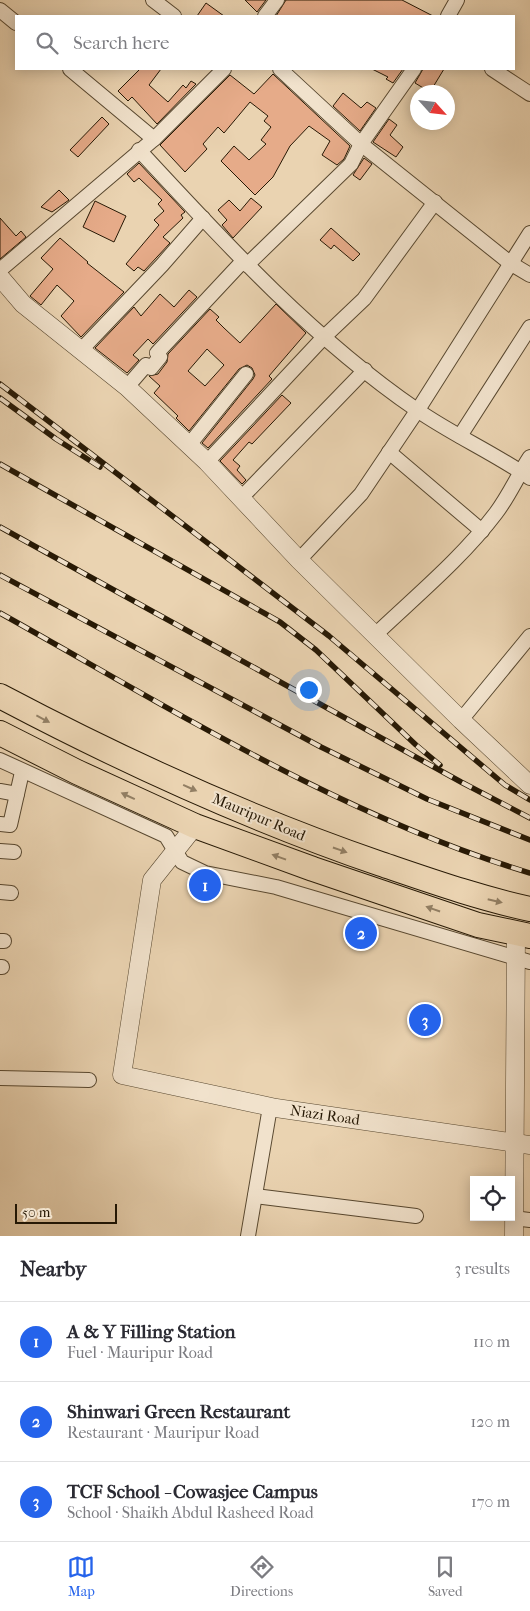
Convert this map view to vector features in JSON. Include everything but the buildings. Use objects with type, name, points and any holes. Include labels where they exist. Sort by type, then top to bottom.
[{"type":"highway","name":"Mauripur Road","points":[[0,696],[92,745],[325,845],[487,900],[530,909]]},
{"type":"highway","name":"Mauripur Road","points":[[0,733],[77,772],[195,826],[313,869],[478,924],[523,935]]},
{"type":"street","points":[[153,0],[173,15]]},
{"type":"street","points":[[266,15],[277,0]]},
{"type":"street","points":[[448,15],[456,0]]},
{"type":"street","points":[[0,10],[15,22]]},
{"type":"street","points":[[71,70],[154,139]]},
{"type":"street","points":[[0,270],[154,139],[223,70]]},
{"type":"street","points":[[281,70],[361,144],[510,263],[530,275]]},
{"type":"street","points":[[127,387],[146,365],[151,368],[160,357],[158,354],[245,263],[351,164],[361,144],[413,70]]},
{"type":"street","points":[[494,70],[530,94]]},
{"type":"street","points":[[139,150],[245,263],[324,338],[417,410],[525,475]]},
{"type":"street","points":[[207,462],[324,338],[364,299],[435,202]]},
{"type":"street","points":[[82,349],[162,266],[202,218]]},
{"type":"street","points":[[299,560],[360,494],[417,410],[530,233]]},
{"type":"street","points":[[0,277],[23,304],[82,349],[127,387],[207,462],[299,560],[461,720],[530,785]]},
{"type":"street","points":[[460,436],[530,327]]},
{"type":"street","points":[[241,498],[365,370]]},
{"type":"street","points":[[189,445],[246,374]]},
{"type":"street","points":[[389,452],[482,531]]},
{"type":"street","points":[[375,635],[482,531],[525,475],[530,457]]},
{"type":"street","points":[[461,720],[530,636]]},
{"type":"street","points":[[0,760],[22,772],[166,836],[174,852],[182,862],[205,874],[276,887],[523,961]]},
{"type":"street","points":[[0,824],[10,825],[22,772]]},
{"type":"street","points":[[0,791],[17,794]]},
{"type":"street","points":[[174,852],[195,826]]},
{"type":"street","name":"Niazi Road","points":[[174,852],[152,880],[122,1075],[270,1107],[522,1144]]},
{"type":"street","points":[[519,1225],[522,1144],[523,935]]},
{"type":"street","points":[[0,1078],[89,1080]]},
{"type":"street","points":[[248,1236],[270,1107]]},
{"type":"street","points":[[255,1196],[416,1216]]},
{"type":"railway","points":[[0,384],[329,636],[505,785],[530,800]]},
{"type":"railway","points":[[0,398],[56,439],[100,467]]},
{"type":"railway","points":[[0,464],[280,622],[316,650],[416,745],[440,765]]},
{"type":"railway","points":[[0,527],[461,782],[530,818]]},
{"type":"railway","points":[[0,575],[321,747],[427,799],[530,840]]},
{"type":"railway","points":[[0,613],[193,722],[325,791],[392,822],[460,849],[530,873]]},
{"type":"place","name":"A & Y Filling Station","points":[[205,885]]},
{"type":"place","name":"Shinwari Green Restaurant","points":[[361,933]]},
{"type":"place","name":"TCF School - Cowasjee Campus","points":[[425,1020]]}]
